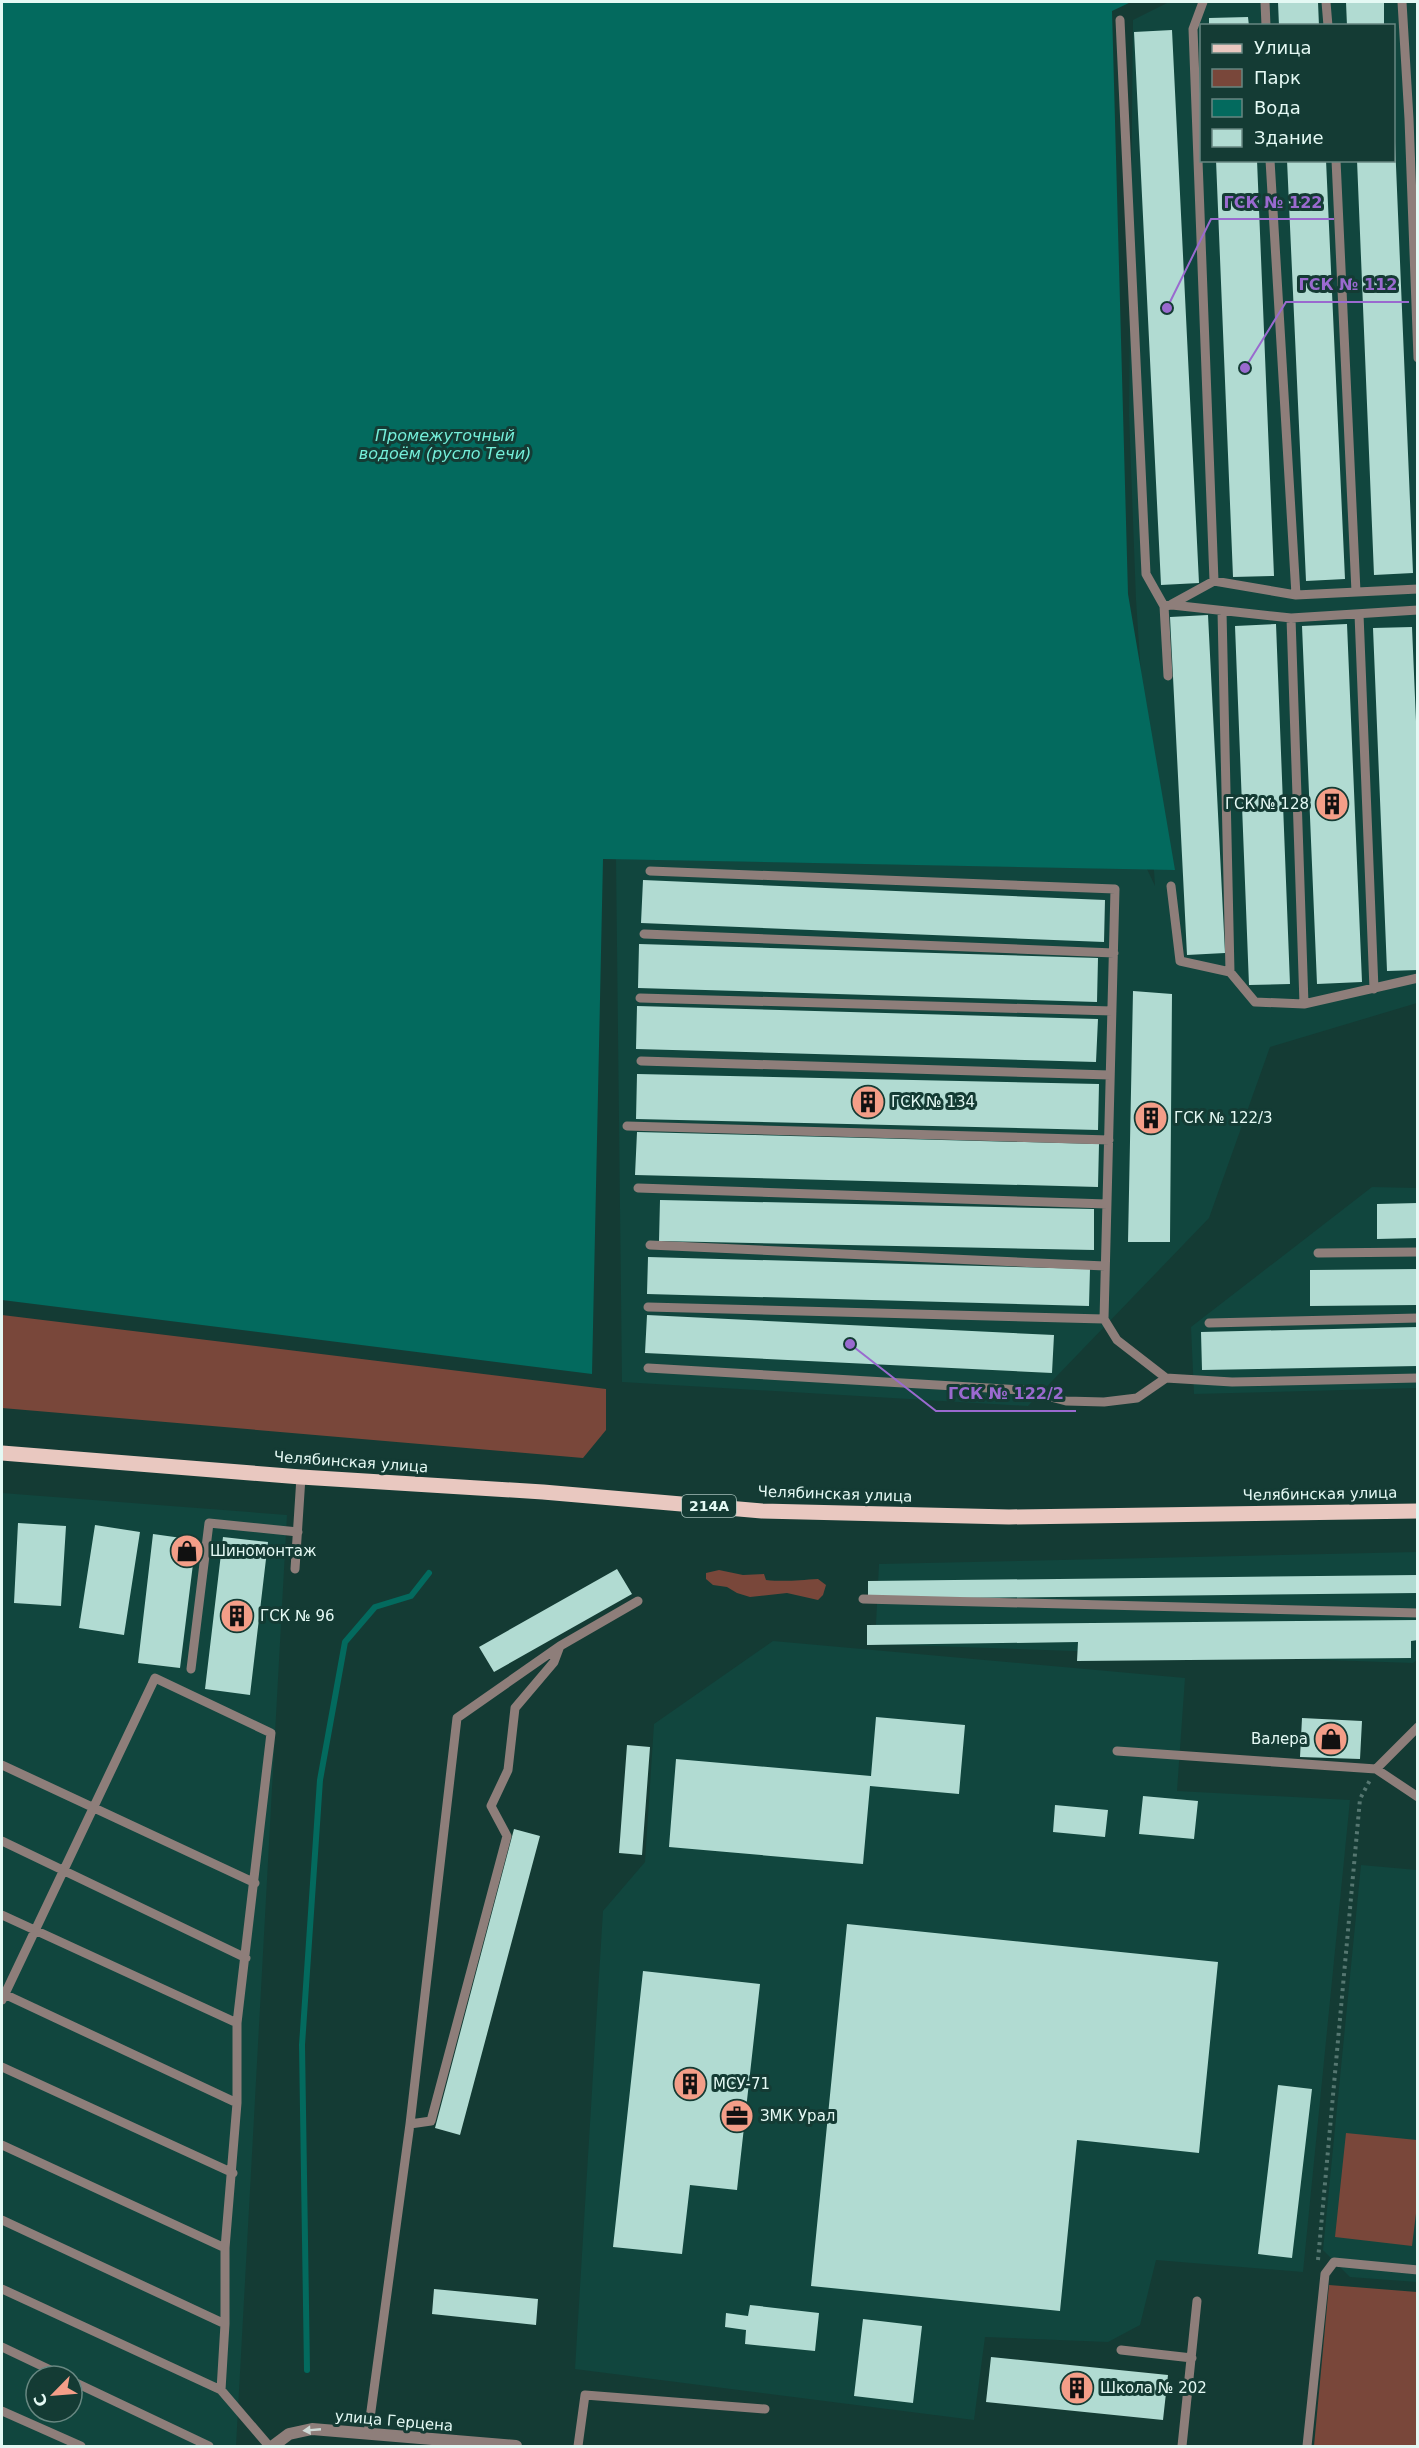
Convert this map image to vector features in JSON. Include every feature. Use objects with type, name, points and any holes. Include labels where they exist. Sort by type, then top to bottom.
[{"type":"main road","name":"Челябинская улица","points":[[2,1453],[762,1510],[1009,1517],[1418,1510]]},
{"type":"street","name":"улица Герцена","points":[[271,2446],[289,2434],[312,2429],[514,2446]]},
{"type":"lane","points":[[1203,2],[1193,29],[1214,581]]},
{"type":"lane","points":[[1265,2],[1266,24]]},
{"type":"lane","points":[[1326,2],[1328,24]]},
{"type":"lane","points":[[1402,2],[1418,358]]},
{"type":"lane","points":[[1120,20],[1146,574],[1168,605],[1168,676]]},
{"type":"lane","points":[[1270,162],[1296,595]]},
{"type":"lane","points":[[1336,162],[1356,592]]},
{"type":"lane","points":[[1168,605],[1214,581],[1296,595],[1418,589]]},
{"type":"lane","points":[[1168,605],[1292,618],[1418,610]]},
{"type":"lane","points":[[1222,611],[1230,972]]},
{"type":"lane","points":[[1359,614],[1374,989]]},
{"type":"lane","points":[[1292,618],[1304,1004]]},
{"type":"lane","points":[[650,871],[1115,890],[1104,1319],[1118,1340],[1166,1378],[1232,1382],[1418,1378]]},
{"type":"lane","points":[[1171,886],[1180,961],[1230,972],[1255,1002],[1304,1004],[1418,978]]},
{"type":"lane","points":[[644,934],[1114,953]]},
{"type":"lane","points":[[640,998],[1112,1011]]},
{"type":"lane","points":[[641,1061],[1110,1075]]},
{"type":"lane","points":[[627,1126],[1109,1140]]},
{"type":"lane","points":[[638,1188],[1107,1204]]},
{"type":"lane","points":[[650,1245],[1106,1266]]},
{"type":"lane","points":[[1318,1254],[1418,1252]]},
{"type":"lane","points":[[648,1307],[1104,1319]]},
{"type":"lane","points":[[1209,1323],[1418,1318]]},
{"type":"lane","points":[[648,1368],[1023,1390],[1066,1401],[1094,1402],[1137,1398],[1166,1378]]},
{"type":"lane","points":[[295,1569],[301,1477]]},
{"type":"lane","points":[[191,1669],[208,1523],[298,1532]]},
{"type":"lane","points":[[863,1599],[1418,1613]]},
{"type":"lane","points":[[368,2433],[410,2124],[457,1718],[560,1646],[638,1601]]},
{"type":"lane","points":[[410,2124],[431,2121],[507,1836],[491,1806],[508,1770],[515,1708],[554,1662],[560,1646]]},
{"type":"lane","points":[[221,2390],[225,2324],[225,2248],[237,2103],[237,2023],[271,1733],[155,1678],[2,1996],[237,2103]]},
{"type":"lane","points":[[1376,1769],[1418,1727]]},
{"type":"lane","points":[[1118,1751],[1376,1769],[1418,1797]]},
{"type":"lane","points":[[2,1765],[255,1884]]},
{"type":"lane","points":[[2,1841],[246,1958]]},
{"type":"lane","points":[[2,1915],[237,2023]]},
{"type":"lane","points":[[2,2067],[233,2173]]},
{"type":"lane","points":[[2,2145],[225,2248]]},
{"type":"lane","points":[[2,2220],[225,2324]]},
{"type":"lane","points":[[1307,2446],[1325,2274],[1334,2262],[1418,2270]]},
{"type":"lane","points":[[2,2289],[221,2390],[271,2446]]},
{"type":"lane","points":[[1182,2446],[1197,2301]]},
{"type":"lane","points":[[2,2347],[38,2364]]},
{"type":"lane","points":[[1121,2350],[1192,2358]]},
{"type":"lane","points":[[84,2386],[209,2446]]},
{"type":"lane","points":[[578,2446],[585,2395],[765,2409]]},
{"type":"lane","points":[[2,2411],[81,2446]]},
{"type":"path","points":[[1317,2270],[1360,1799],[1376,1769]]},
{"type":"shaded area","points":[[1169,2],[1417,2],[1417,1003],[1270,1047],[1209,1218],[1028,1406],[622,1382],[616,859],[1147,869],[1155,886],[1136,600],[1129,415],[1133,20]]},
{"type":"shaded area","points":[[1372,1187],[1417,1188],[1417,1388],[1194,1394],[1191,1327]]},
{"type":"shaded area","points":[[2,1493],[287,1515],[236,2446],[2,2446]]},
{"type":"shaded area","points":[[1417,1552],[1418,1659],[1413,1663],[875,1644],[879,1564]]},
{"type":"shaded area","points":[[773,1641],[1185,1678],[1177,1791],[1350,1800],[1303,2272],[1156,2260],[1140,2325],[1108,2342],[985,2337],[974,2420],[575,2369],[603,1911],[645,1862],[654,1724]]},
{"type":"shaded area","points":[[1361,1865],[1417,1870],[1417,2282],[1350,2277],[1323,2250]]},
{"type":"green space","points":[[2,1315],[606,1389],[606,1430],[583,1458],[2,1408]]},
{"type":"green space","points":[[719,1570],[743,1575],[764,1574],[766,1580],[818,1579],[826,1585],[823,1595],[818,1600],[787,1593],[750,1597],[727,1587],[713,1585],[706,1579],[706,1573]]},
{"type":"green space","points":[[1346,2133],[1417,2140],[1418,2197],[1412,2246],[1335,2237]]},
{"type":"green space","points":[[1329,2285],[1417,2292],[1417,2446],[1314,2446]]},
{"type":"water","name":"Промежуточный водоём (русло Течи)","points":[[2,2],[1131,2],[1112,11],[1128,594],[1175,870],[603,859],[592,1374],[2,1300]]},
{"type":"building","points":[[1278,2],[1318,2],[1319,24],[1279,24]]},
{"type":"building","points":[[1346,2],[1384,2],[1384,24],[1347,24]]},
{"type":"building","points":[[1248,17],[1249,24],[1209,24],[1209,18]]},
{"type":"building","points":[[1172,30],[1199,583],[1161,585],[1134,32]]},
{"type":"building","points":[[1395,142],[1413,573],[1374,575],[1357,162],[1395,162]]},
{"type":"building","points":[[1216,162],[1257,162],[1274,576],[1233,577]]},
{"type":"building","points":[[1287,162],[1326,162],[1345,579],[1306,581]]},
{"type":"building","name":"ГСК № 128","points":[[1208,615],[1225,953],[1187,955],[1170,617]]},
{"type":"building","name":"ГСК № 128","points":[[1276,624],[1290,984],[1249,985],[1235,626]]},
{"type":"building","name":"ГСК № 128","points":[[1347,624],[1362,982],[1317,984],[1302,626]]},
{"type":"building","points":[[1412,627],[1418,768],[1418,970],[1387,971],[1373,628]]},
{"type":"building","points":[[643,880],[1105,900],[1104,942],[641,923]]},
{"type":"building","points":[[639,944],[1098,958],[1097,1002],[638,988]]},
{"type":"building","name":"ГСК № 122/3","points":[[1133,991],[1172,994],[1170,1242],[1128,1242]]},
{"type":"building","name":"ГСК № 134","points":[[637,1006],[1098,1019],[1096,1062],[636,1049]]},
{"type":"building","name":"ГСК № 134","points":[[637,1074],[1099,1084],[1098,1130],[636,1119]]},
{"type":"building","name":"ГСК № 134","points":[[637,1132],[1099,1144],[1098,1187],[635,1175]]},
{"type":"building","points":[[660,1200],[1094,1209],[1094,1250],[659,1241]]},
{"type":"building","points":[[1418,1203],[1418,1238],[1377,1239],[1377,1204]]},
{"type":"building","points":[[648,1257],[1090,1269],[1089,1306],[647,1294]]},
{"type":"building","points":[[1418,1269],[1418,1305],[1310,1306],[1310,1270]]},
{"type":"building","points":[[647,1315],[1054,1335],[1052,1373],[645,1353]]},
{"type":"building","points":[[1418,1327],[1418,1366],[1202,1370],[1201,1332]]},
{"type":"building","points":[[18,1523],[66,1526],[61,1606],[14,1603]]},
{"type":"building","points":[[95,1525],[140,1532],[124,1635],[79,1628]]},
{"type":"building","points":[[153,1534],[196,1540],[180,1668],[138,1663]]},
{"type":"building","name":"ГСК № 96","points":[[223,1537],[268,1542],[250,1695],[205,1689]]},
{"type":"building","points":[[617,1569],[632,1594],[494,1672],[479,1647]]},
{"type":"building","points":[[1418,1575],[1418,1593],[868,1599],[868,1581]]},
{"type":"building","points":[[1418,1620],[1418,1640],[1411,1641],[1411,1658],[1077,1661],[1078,1642],[867,1645],[867,1625]]},
{"type":"building","points":[[876,1717],[965,1725],[959,1794],[870,1786],[863,1864],[669,1847],[676,1759],[871,1776]]},
{"type":"building","name":"Валера","points":[[1302,1718],[1362,1721],[1360,1759],[1300,1757]]},
{"type":"building","points":[[627,1745],[650,1747],[642,1855],[619,1853]]},
{"type":"building","points":[[1143,1796],[1198,1801],[1194,1839],[1139,1834]]},
{"type":"building","points":[[1055,1805],[1108,1810],[1105,1837],[1053,1832]]},
{"type":"building","points":[[514,1829],[540,1836],[460,2135],[435,2128]]},
{"type":"building","points":[[847,1924],[1218,1962],[1199,2153],[1077,2140],[1060,2311],[811,2286]]},
{"type":"building","name":"МСУ-71","points":[[643,1971],[760,1984],[737,2190],[690,2185],[682,2254],[613,2247]]},
{"type":"building","points":[[1278,2085],[1312,2089],[1292,2258],[1258,2254]]},
{"type":"building","points":[[434,2289],[538,2299],[536,2325],[432,2314]]},
{"type":"building","points":[[750,2305],[819,2313],[815,2351],[745,2344],[746,2330],[725,2327],[726,2313],[748,2316]]},
{"type":"building","points":[[863,2319],[922,2326],[913,2403],[854,2396]]},
{"type":"building","name":"Школа № 202","points":[[991,2357],[1168,2375],[1163,2420],[986,2402]]},
{"type":"waterway","points":[[307,2370],[302,2045],[320,1780],[345,1642],[375,1607],[411,1596],[429,1573]]},
{"type":"place","name":"ГСК № 122","points":[[1167,308]]},
{"type":"place","name":"ГСК № 112","points":[[1245,368]]},
{"type":"place","name":"ГСК № 128","points":[[1332,804]]},
{"type":"place","name":"ГСК № 134","points":[[868,1102]]},
{"type":"place","name":"ГСК № 122/3","points":[[1151,1118]]},
{"type":"place","name":"ГСК № 122/2","points":[[850,1344]]},
{"type":"place","name":"Шиномонтаж","points":[[187,1551]]},
{"type":"place","name":"ГСК № 96","points":[[237,1616]]},
{"type":"place","name":"Валера","points":[[1331,1739]]},
{"type":"place","name":"МСУ-71","points":[[690,2084]]},
{"type":"place","name":"ЗМК Урал","points":[[737,2116]]},
{"type":"place","name":"Школа № 202","points":[[1077,2388]]}]
